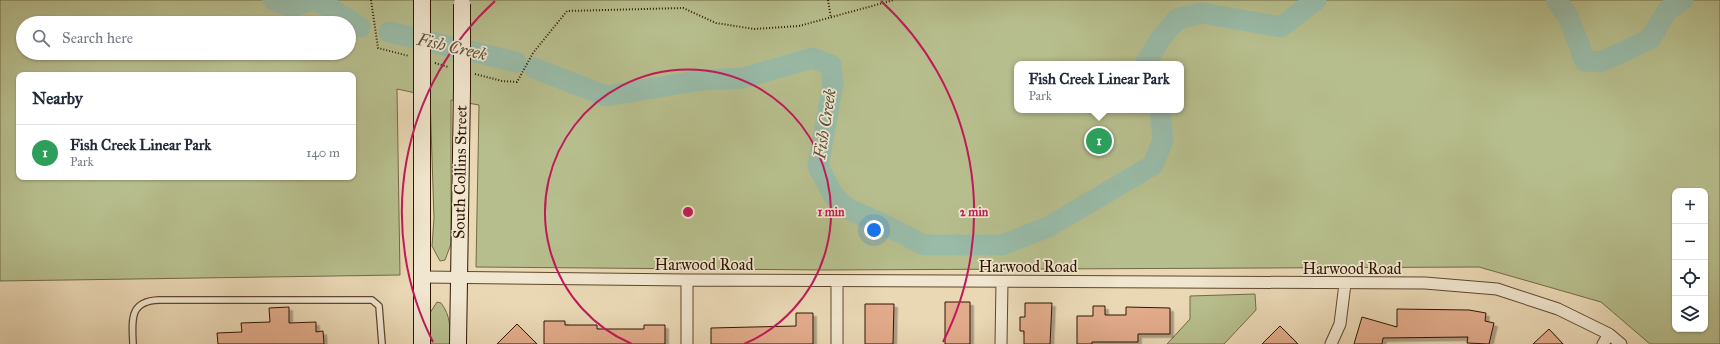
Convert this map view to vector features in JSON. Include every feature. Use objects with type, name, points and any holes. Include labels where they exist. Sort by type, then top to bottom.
[{"type":"main road","points":[[422,0],[422,344]]},
{"type":"main road","name":"South Collins Street","points":[[458,344],[462,2]]},
{"type":"street","name":"Harwood Road","points":[[422,276],[686,280],[1345,284],[1425,283],[1497,289],[1558,309],[1609,334],[1621,344]]},
{"type":"street","points":[[686,280],[687,344]]},
{"type":"street","points":[[838,280],[838,344]]},
{"type":"street","points":[[1001,344],[1002,282]]},
{"type":"street","points":[[1331,344],[1340,324],[1345,284]]},
{"type":"street","points":[[1602,344],[1609,334]]},
{"type":"lane","points":[[132,344],[132,316],[137,307],[148,300],[372,300],[379,306],[382,344]]},
{"type":"path","points":[[372,0],[378,48],[409,56]]},
{"type":"path","points":[[828,0],[831,18]]},
{"type":"path","points":[[471,73],[502,81],[517,82],[533,53],[568,11],[683,8],[716,23],[754,29],[799,26],[894,0]]},
{"type":"path","points":[[432,62],[455,69]]},
{"type":"green space","points":[[0,0],[1720,0],[1720,344],[1650,344],[1601,302],[1479,267],[823,270],[476,267],[479,105],[451,100],[451,244],[445,260],[440,261],[432,246],[434,218],[430,96],[397,89],[400,275],[0,281]]},
{"type":"green space","points":[[1255,294],[1256,310],[1224,344],[1167,344],[1190,319],[1190,296]]},
{"type":"green space","points":[[437,302],[441,303],[447,313],[450,327],[450,344],[426,344],[426,319]]},
{"type":"building","points":[[945,302],[970,302],[970,344],[945,344]]},
{"type":"building","points":[[1025,303],[1052,303],[1050,344],[1024,344],[1024,331],[1020,331],[1020,317],[1025,317]]},
{"type":"building","points":[[865,304],[894,304],[893,344],[865,344]]},
{"type":"building","points":[[1093,306],[1105,306],[1105,315],[1126,315],[1126,307],[1170,308],[1170,334],[1138,334],[1138,342],[1092,342],[1092,344],[1077,344],[1077,316],[1093,316]]},
{"type":"building","points":[[289,307],[289,323],[316,322],[316,332],[323,331],[324,344],[218,344],[217,333],[242,332],[241,323],[270,322],[269,308]]},
{"type":"building","points":[[1397,309],[1469,310],[1486,313],[1485,321],[1494,323],[1489,344],[1467,343],[1468,337],[1383,338],[1382,344],[1354,344],[1362,317],[1397,327]]},
{"type":"building","points":[[796,313],[813,313],[813,344],[711,344],[711,328],[796,326]]},
{"type":"building","points":[[544,321],[565,321],[565,325],[597,325],[597,329],[644,329],[644,325],[665,325],[665,344],[544,344]]},
{"type":"building","points":[[517,324],[537,344],[497,344]]},
{"type":"building","points":[[1280,326],[1298,344],[1262,344]]},
{"type":"building","points":[[1549,329],[1563,344],[1533,344]]},
{"type":"waterway","name":"Fish Creek","points":[[273,0],[293,7],[311,0]]},
{"type":"waterway","name":"Fish Creek","points":[[314,0],[343,16]]},
{"type":"waterway","name":"Fish Creek","points":[[1147,61],[1161,38],[1177,19],[1202,13],[1281,27],[1316,0]]},
{"type":"waterway","name":"Fish Creek","points":[[1556,0],[1569,18],[1585,61],[1601,62],[1650,39],[1668,10],[1683,0]]},
{"type":"waterway","name":"Fish Creek","points":[[356,24],[360,27]]},
{"type":"waterway","name":"Fish Creek","points":[[389,32],[516,62]]},
{"type":"waterway","name":"Fish Creek","points":[[534,68],[606,96],[702,80],[743,78],[812,58],[831,65],[833,84],[818,166],[833,195],[848,209],[883,224],[924,245],[1002,245],[1048,227],[1153,165],[1163,140],[1160,113]]},
{"type":"place","name":"Fish Creek Linear Park","points":[[1099,141]]}]
